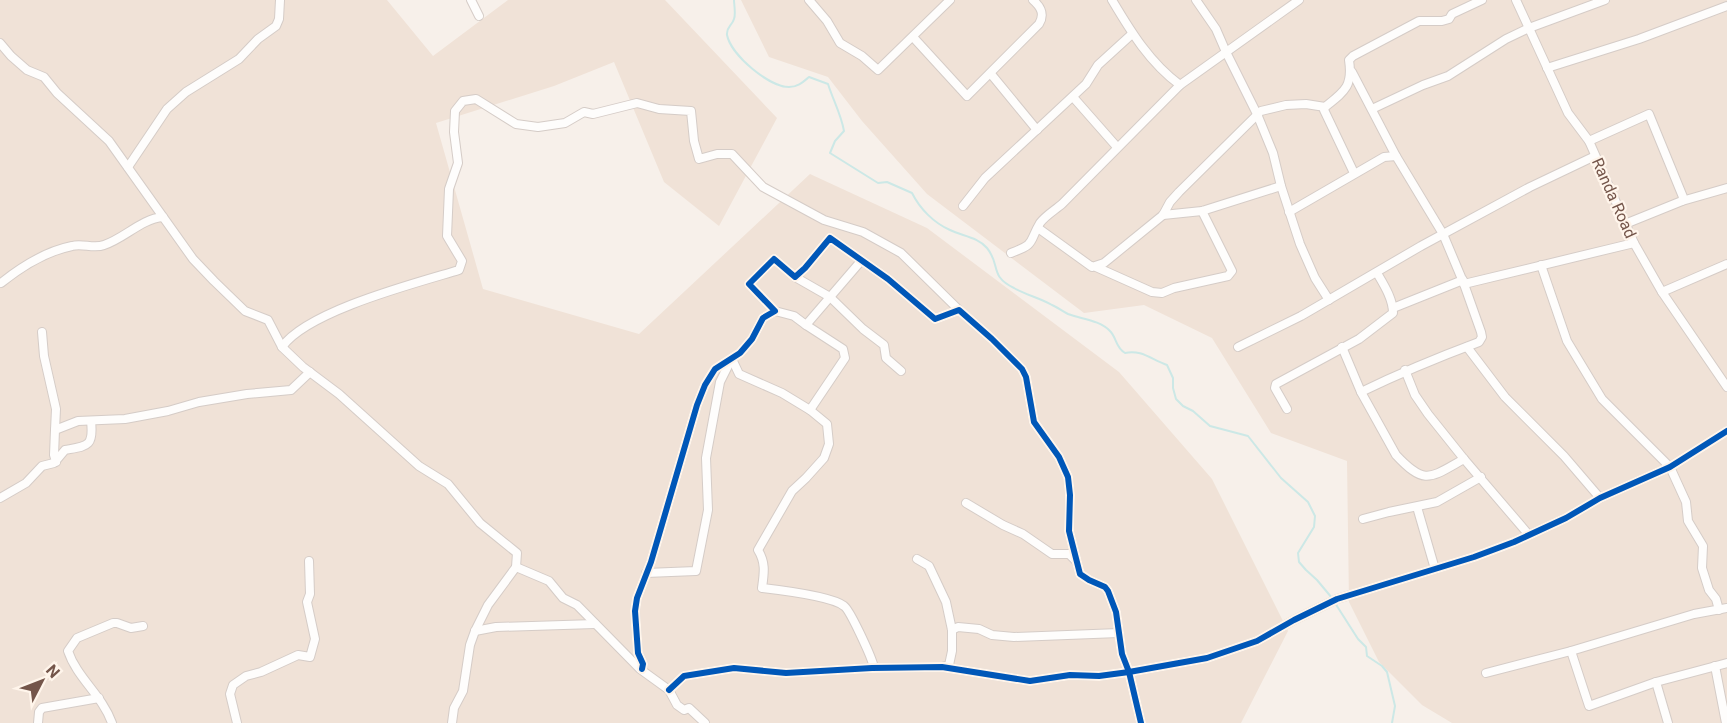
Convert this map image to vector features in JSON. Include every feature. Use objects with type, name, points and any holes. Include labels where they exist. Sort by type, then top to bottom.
[{"type":"street","points":[[128,167],[167,109],[186,92],[239,59],[258,39],[276,26],[279,20],[280,0]]},
{"type":"street","points":[[471,0],[479,16]]},
{"type":"street","points":[[808,0],[826,21],[840,43],[878,70],[950,0]]},
{"type":"street","points":[[913,37],[967,96],[1039,24],[1042,11],[1033,0]]},
{"type":"street","points":[[1112,0],[1132,34],[1163,73],[1180,86]]},
{"type":"street","points":[[1196,0],[1216,29],[1257,114],[1273,153],[1289,212],[1315,278],[1329,300]]},
{"type":"street","points":[[1011,253],[1029,245],[1044,219],[1062,204],[1180,86],[1299,0]]},
{"type":"street","points":[[1361,392],[1405,370],[1479,342],[1482,337],[1464,282],[1443,234],[1396,156],[1352,72],[1349,60],[1419,21],[1449,20],[1452,14],[1482,0]]},
{"type":"street","name":"Randa Road","points":[[1516,0],[1568,113],[1588,141],[1634,243],[1662,292],[1727,387]]},
{"type":"street","points":[[1372,109],[1448,76],[1506,39],[1529,28],[1605,0]]},
{"type":"street","points":[[1547,68],[1639,39],[1727,6]]},
{"type":"street","points":[[963,206],[985,178],[1073,96],[1090,78],[1098,65],[1132,34]]},
{"type":"street","points":[[0,43],[27,70],[44,77],[57,93],[109,141],[194,259],[221,288],[245,311],[268,320],[282,347],[412,459],[448,484],[480,523],[517,553],[516,567],[488,605],[475,631],[463,691],[456,702],[452,723]]},
{"type":"street","points":[[1352,72],[1346,89],[1325,107],[1325,114],[1354,173]]},
{"type":"street","points":[[991,74],[1037,130]]},
{"type":"street","points":[[1073,96],[1117,147]]},
{"type":"street","points":[[282,347],[288,338],[308,324],[360,301],[459,270],[462,261],[447,236],[449,189],[458,163],[454,132],[455,111],[463,101],[476,99],[516,124],[537,127],[565,123],[584,112],[593,114],[637,103],[659,109],[691,111],[694,141],[699,159],[717,154],[732,154],[763,187],[824,220],[863,232],[901,253],[1022,369],[1026,376],[1034,422],[1059,457],[1068,477],[1069,531],[1080,574],[1105,586],[1116,612],[1125,664],[1141,723]]},
{"type":"street","points":[[1096,267],[1163,215],[1179,192],[1261,111],[1286,105],[1306,104],[1325,107]]},
{"type":"street","points":[[1588,141],[1649,114],[1683,197],[1682,201]]},
{"type":"street","points":[[1289,212],[1384,157],[1396,156]]},
{"type":"street","points":[[1238,347],[1329,300],[1530,187],[1595,156]]},
{"type":"street","points":[[1163,215],[1202,211],[1281,186]]},
{"type":"street","points":[[1625,224],[1682,201],[1727,188]]},
{"type":"street","points":[[1038,228],[1092,267],[1152,292],[1162,293],[1174,288],[1228,276],[1232,271],[1202,211]]},
{"type":"street","points":[[1,283],[16,271],[50,254],[71,246],[100,247],[149,220],[163,217]]},
{"type":"street","points":[[795,277],[830,238],[888,279],[935,319],[959,310]]},
{"type":"street","points":[[1393,308],[1464,282],[1634,243]]},
{"type":"street","points":[[810,410],[845,358],[843,349],[794,316],[775,310],[749,284],[774,260],[795,277],[831,297],[884,345],[886,358],[901,371]]},
{"type":"street","points":[[806,325],[861,261]]},
{"type":"street","points":[[1662,292],[1727,264]]},
{"type":"street","points":[[1486,673],[1571,651],[1694,614],[1723,609],[1709,590],[1702,568],[1703,546],[1688,521],[1686,502],[1670,467],[1602,399],[1567,341],[1541,265]]},
{"type":"street","points":[[1287,409],[1275,388],[1276,384],[1359,339],[1393,314],[1393,308],[1377,273]]},
{"type":"street","points":[[642,669],[643,664],[638,653],[636,611],[639,591],[705,385],[715,369],[732,359],[752,339],[763,318],[775,310]]},
{"type":"street","points":[[42,332],[45,344],[44,356],[56,409],[54,455],[56,462]]},
{"type":"street","points":[[1342,347],[1361,392],[1396,455],[1417,475],[1434,476],[1464,459]]},
{"type":"street","points":[[1467,347],[1505,397],[1564,456],[1600,498]]},
{"type":"street","points":[[732,359],[738,374],[782,393],[810,410],[827,424],[829,444],[824,458],[792,491],[758,550],[765,567],[762,588],[820,597],[845,606],[867,648],[873,664],[872,668]]},
{"type":"street","points":[[646,573],[696,571],[708,510],[706,458],[720,382],[732,359]]},
{"type":"street","points":[[1405,370],[1415,395],[1464,459],[1529,535]]},
{"type":"street","points":[[55,430],[78,421],[125,419],[168,411],[199,402],[291,390],[310,372]]},
{"type":"street","points":[[0,498],[26,483],[42,466],[56,462],[65,450],[89,444],[91,421]]},
{"type":"street","points":[[669,690],[684,676],[734,668],[786,673],[872,668],[942,668],[1030,681],[1070,675],[1099,676],[1129,672],[1218,655],[1257,641],[1337,599],[1474,557],[1529,535],[1566,518],[1600,498],[1670,467],[1727,431]]},
{"type":"street","points":[[1363,519],[1417,507],[1447,497],[1480,477]]},
{"type":"street","points":[[966,503],[1023,534],[1052,554],[1069,554],[1079,565]]},
{"type":"street","points":[[1417,507],[1435,569]]},
{"type":"street","points":[[917,559],[930,566],[946,602],[952,630],[952,651],[949,665],[942,668]]},
{"type":"street","points":[[237,723],[230,694],[233,685],[246,676],[261,672],[298,655],[310,657],[315,639],[308,602],[310,594],[309,561]]},
{"type":"street","points":[[516,567],[549,581],[563,598],[577,604],[642,669],[669,690],[677,705],[684,710],[689,708],[694,710],[705,723]]},
{"type":"street","points":[[112,723],[107,710],[79,673],[68,651],[71,644],[84,634],[113,623],[117,622],[131,628],[143,627]]},
{"type":"street","points":[[475,631],[496,627],[595,624]]},
{"type":"street","points":[[952,630],[958,627],[979,629],[992,634],[1014,637],[1119,633]]},
{"type":"street","points":[[1571,651],[1589,706],[1656,682],[1727,663]]},
{"type":"street","points":[[1714,666],[1726,723]]},
{"type":"street","points":[[1656,682],[1668,723]]},
{"type":"street","points":[[38,723],[39,712],[42,708],[99,698]]},
{"type":"shaded area","points":[[0,0],[387,0],[433,56],[508,0],[665,0],[777,118],[719,226],[664,182],[614,62],[554,86],[436,123],[483,289],[639,334],[810,174],[927,228],[1119,372],[1212,479],[1288,631],[1241,723],[0,723]]},
{"type":"shaded area","points":[[741,0],[1727,0],[1727,723],[1452,723],[1422,705],[1379,662],[1349,602],[1347,461],[1271,433],[1212,338],[1144,305],[1084,313],[927,194],[862,121],[828,77],[769,57]]},
{"type":"waterway","points":[[734,0],[735,17],[727,30],[727,35],[743,60],[762,76],[781,86],[795,86],[809,77],[828,84],[844,131],[835,141],[830,153],[878,183],[887,182],[912,193],[923,210],[938,224],[983,244],[994,260],[998,275],[1006,284],[1068,314],[1101,324],[1110,331],[1119,348],[1125,353],[1136,352],[1167,365],[1173,378],[1176,399],[1183,406],[1193,411],[1210,426],[1248,436],[1281,478],[1308,502],[1315,516],[1314,527],[1298,553],[1299,562],[1332,598]]},
{"type":"waterway","points":[[1335,603],[1358,639],[1366,647],[1367,656],[1387,672],[1395,706],[1392,723]]},
{"type":"cycle path","points":[[642,669],[643,664],[638,653],[635,611],[637,598],[651,562],[697,405],[715,369],[740,353],[752,339],[763,318],[775,311],[749,284],[774,259],[795,277],[830,238],[888,279],[935,319],[959,310],[1022,369],[1026,377],[1034,422],[1059,457],[1068,477],[1069,531],[1080,574],[1105,587],[1116,612],[1122,654],[1129,672],[1141,723]]},
{"type":"cycle path","points":[[669,690],[684,676],[734,668],[786,673],[942,667],[1030,681],[1070,675],[1099,676],[1207,658],[1257,641],[1337,599],[1474,557],[1514,542],[1566,518],[1600,498],[1670,467],[1727,431]]}]
